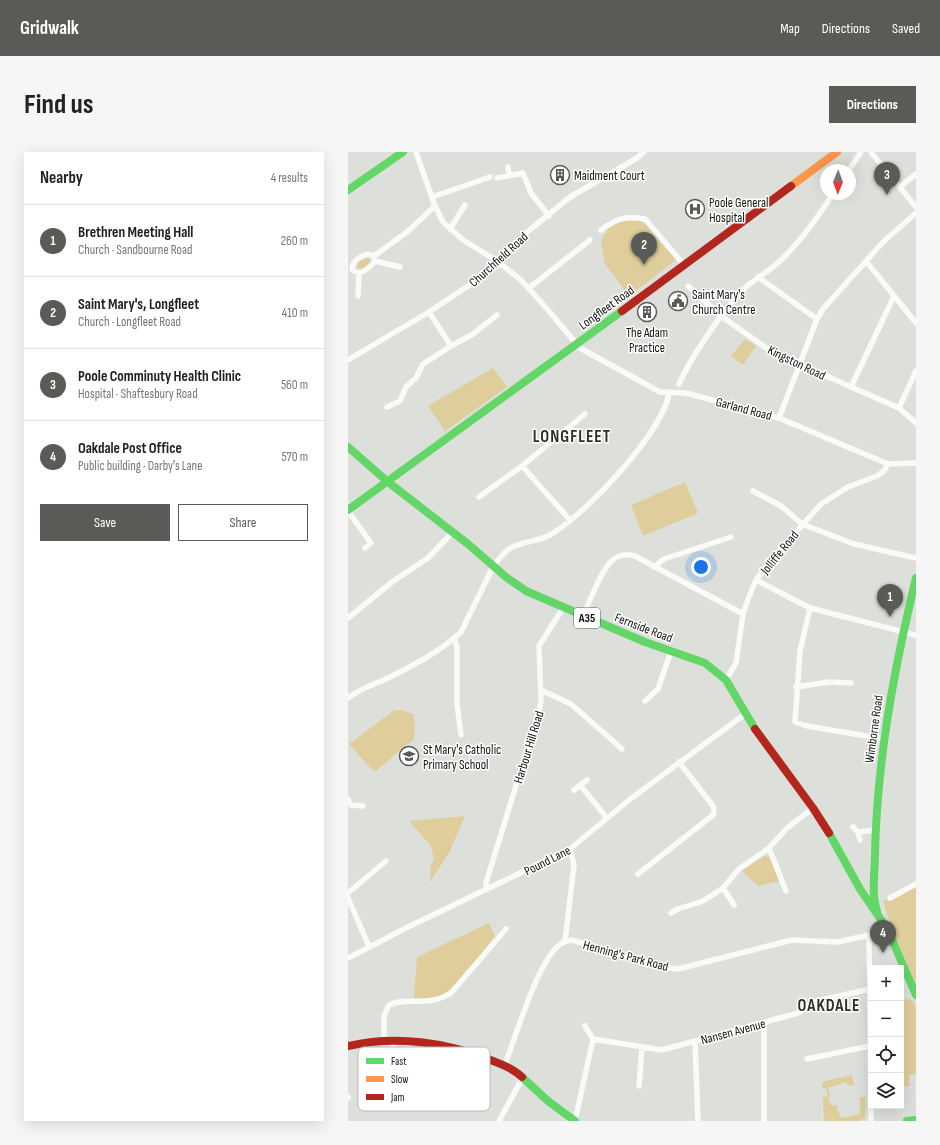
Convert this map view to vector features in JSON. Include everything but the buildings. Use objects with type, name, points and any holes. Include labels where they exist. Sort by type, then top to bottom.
[{"type":"main road","points":[[348,190],[403,152]]},
{"type":"main road","name":"Longfleet Road","points":[[348,510],[837,152]]},
{"type":"main road","name":"Fernside Road","points":[[348,447],[388,482],[453,532],[493,567],[526,591],[563,608],[705,663],[726,680],[745,714],[762,740],[813,808],[838,848],[863,894],[877,909]]},
{"type":"main road","name":"Wimborne Road","points":[[916,578],[894,670],[884,739],[875,830],[875,886],[877,909],[888,930],[916,995]]},
{"type":"main road","points":[[348,1046],[384,1039],[438,1044],[450,1047]]},
{"type":"main road","points":[[490,1059],[505,1064],[523,1077],[548,1101],[575,1121]]},
{"type":"main road","points":[[907,1121],[916,1120]]},
{"type":"street","name":"Garland Road","points":[[416,152],[435,206],[443,222],[475,248],[497,261],[529,288],[576,344],[655,390],[668,394],[686,393],[779,418],[888,464],[916,464]]},
{"type":"street","name":"Churchfield Road","points":[[348,360],[429,312],[471,284],[531,229],[549,216],[570,197],[637,158],[644,152]]},
{"type":"street","points":[[853,164],[861,152]]},
{"type":"street","points":[[871,152],[916,207]]},
{"type":"street","points":[[508,167],[509,175]]},
{"type":"street","points":[[497,178],[520,172],[525,175],[531,192],[549,216]]},
{"type":"street","points":[[900,187],[916,174]]},
{"type":"street","points":[[432,197],[490,177]]},
{"type":"street","points":[[679,384],[684,373],[721,316],[742,291],[779,262],[794,246],[828,200]]},
{"type":"street","points":[[450,229],[465,205]]},
{"type":"street","points":[[400,267],[374,258],[368,254],[361,256],[352,264],[350,271],[359,273],[365,271],[374,258],[407,232],[435,206]]},
{"type":"street","points":[[779,418],[817,319],[823,309],[884,241],[916,213]]},
{"type":"street","points":[[601,230],[612,221],[628,217],[645,219],[684,265]]},
{"type":"street","points":[[529,288],[590,240]]},
{"type":"street","points":[[866,261],[916,323]]},
{"type":"street","points":[[358,296],[359,273]]},
{"type":"street","points":[[758,277],[817,319]]},
{"type":"street","name":"Kingston Road","points":[[688,286],[721,316],[772,352],[899,408],[916,423]]},
{"type":"street","points":[[851,387],[894,296]]},
{"type":"street","points":[[429,312],[451,346]]},
{"type":"street","points":[[387,407],[400,401],[406,387],[416,378],[423,364],[473,334],[497,315]]},
{"type":"street","points":[[899,408],[916,371]]},
{"type":"street","points":[[399,385],[406,387]]},
{"type":"street","points":[[348,698],[357,691],[389,678],[454,639],[467,623],[493,567],[510,548],[548,536],[570,520],[596,496],[645,440],[659,418],[668,394]]},
{"type":"street","points":[[479,498],[522,466],[585,414]]},
{"type":"street","name":"Jolliffe Road","points":[[726,680],[736,662],[743,614],[756,580],[802,524],[821,504],[858,483],[877,476],[884,471],[888,464]]},
{"type":"street","points":[[522,466],[570,520]]},
{"type":"street","points":[[753,490],[781,506],[802,524],[854,544],[916,558]]},
{"type":"street","points":[[348,510],[371,543],[365,548]]},
{"type":"street","points":[[348,618],[392,582],[428,558],[453,532]]},
{"type":"street","points":[[654,567],[664,559],[731,537]]},
{"type":"street","points":[[583,616],[606,569],[616,558],[629,555],[743,614]]},
{"type":"street","points":[[756,580],[810,608],[916,635]]},
{"type":"street","name":"Harbour Hill Road","points":[[486,889],[486,884],[539,711],[541,690],[539,646],[563,608]]},
{"type":"street","points":[[810,608],[800,651],[794,720],[796,724],[884,739]]},
{"type":"street","points":[[454,639],[457,647],[456,704],[461,735]]},
{"type":"street","points":[[646,701],[658,689],[671,651]]},
{"type":"street","points":[[796,687],[829,682],[851,683]]},
{"type":"street","points":[[541,690],[571,704],[622,749]]},
{"type":"street","name":"Pound Lane","points":[[348,958],[368,946],[570,850],[607,818],[679,762],[745,714]]},
{"type":"street","points":[[638,874],[714,816],[713,806],[679,762]]},
{"type":"street","points":[[574,790],[587,780]]},
{"type":"street","points":[[580,785],[607,818]]},
{"type":"street","points":[[348,799],[351,804],[363,806]]},
{"type":"street","points":[[671,913],[678,909],[703,901],[723,888],[739,869],[769,848],[787,828],[813,808]]},
{"type":"street","points":[[853,828],[858,832],[860,840]]},
{"type":"street","points":[[858,832],[875,830]]},
{"type":"street","points":[[769,848],[786,891]]},
{"type":"street","points":[[565,941],[574,865],[570,850]]},
{"type":"street","points":[[348,893],[386,861]]},
{"type":"street","points":[[890,898],[916,884]]},
{"type":"street","points":[[723,888],[734,905]]},
{"type":"street","points":[[348,898],[368,946]]},
{"type":"street","points":[[384,1039],[384,1015],[389,1005],[397,1002],[429,1002],[441,999],[451,993],[506,929]]},
{"type":"street","name":"Henning's Park Road","points":[[505,1064],[536,981],[557,947],[565,941],[572,940],[664,967],[678,969],[792,940],[837,942],[869,935],[870,965]]},
{"type":"street","name":"Nansen Avenue","points":[[593,1039],[662,1050],[798,1013],[817,1001],[868,988]]},
{"type":"street","points":[[870,1001],[870,1037]]},
{"type":"street","points":[[764,1023],[764,1121]]},
{"type":"street","points":[[575,1121],[593,1039],[585,1026]]},
{"type":"street","points":[[393,1047],[394,1040]]},
{"type":"street","points":[[695,1041],[698,1121]]},
{"type":"street","points":[[807,1059],[868,1046]]},
{"type":"street","points":[[639,1086],[642,1047]]},
{"type":"street","points":[[499,1121],[523,1077]]},
{"type":"street","points":[[871,1109],[872,1121]]},
{"type":"shaded area","points":[[635,219],[648,226],[653,231],[676,260],[629,296],[605,264],[601,242],[606,231],[614,224]]},
{"type":"shaded area","points":[[366,257],[370,259],[370,262],[363,269],[357,268],[358,262]]},
{"type":"shaded area","points":[[745,339],[756,346],[743,365],[731,356]]},
{"type":"shaded area","points":[[493,368],[507,387],[445,431],[428,406]]},
{"type":"shaded area","points":[[685,482],[698,513],[643,536],[631,505]]},
{"type":"shaded area","points":[[401,710],[413,714],[415,722],[414,739],[376,771],[373,771],[349,744],[393,711]]},
{"type":"shaded area","points":[[465,816],[449,853],[430,882],[431,864],[434,860],[431,846],[409,821]]},
{"type":"shaded area","points":[[764,856],[769,857],[780,881],[758,886],[742,871]]},
{"type":"shaded area","points":[[916,884],[916,984],[892,929],[883,901]]},
{"type":"shaded area","points":[[489,923],[495,936],[461,980],[451,989],[440,995],[428,999],[414,998],[417,957]]},
{"type":"shaded area","points":[[910,999],[913,1001],[916,1008],[916,1074],[909,1075],[910,1086],[904,1087],[904,1001]]},
{"type":"shaded area","points":[[852,1075],[854,1085],[848,1086],[846,1082],[828,1088],[830,1096],[828,1098],[832,1106],[836,1105],[841,1118],[860,1114],[860,1097],[866,1097],[865,1118],[859,1121],[824,1121],[823,1097],[827,1096],[826,1088],[822,1088],[822,1082]]},
{"type":"traffic: fast","points":[[348,190],[403,152]]},
{"type":"traffic: fast","points":[[348,510],[622,311]]},
{"type":"traffic: fast","points":[[348,447],[388,482],[468,544],[506,577],[526,591],[645,642],[705,663],[726,680],[755,729]]},
{"type":"traffic: fast","points":[[877,911],[874,897],[876,819],[883,749],[894,681],[916,578]]},
{"type":"traffic: fast","points":[[829,833],[860,889],[888,930]]},
{"type":"traffic: fast","points":[[886,926],[916,995]]},
{"type":"traffic: fast","points":[[522,1077],[548,1101],[575,1121]]},
{"type":"traffic: fast","points":[[907,1121],[916,1120]]},
{"type":"traffic: slow","points":[[791,186],[837,152]]},
{"type":"traffic: jam","points":[[622,311],[791,186]]},
{"type":"traffic: jam","points":[[755,729],[813,808],[829,833]]},
{"type":"traffic: jam","points":[[348,1046],[384,1041],[403,1041],[421,1042],[449,1047]]},
{"type":"traffic: jam","points":[[490,1060],[512,1069],[522,1077]]},
{"type":"place","name":"Maidment Court","points":[[560,175]]},
{"type":"place","name":"Poole Comminuty Health Clinic","points":[[887,195]]},
{"type":"place","name":"Poole General Hospital","points":[[695,209]]},
{"type":"place","name":"Saint Mary's, Longfleet","points":[[644,265]]},
{"type":"place","name":"Saint Mary's Church Centre","points":[[678,301]]},
{"type":"place","name":"The Adam Practice","points":[[647,312]]},
{"type":"place","name":"Brethren Meeting Hall","points":[[890,617]]},
{"type":"place","name":"St Mary's Catholic Primary School","points":[[409,756]]},
{"type":"place","name":"Oakdale Post Office","points":[[883,953]]},
{"type":"district","name":"LONGFLEET","points":[[572,436]]},
{"type":"district","name":"OAKDALE","points":[[829,1005]]}]
